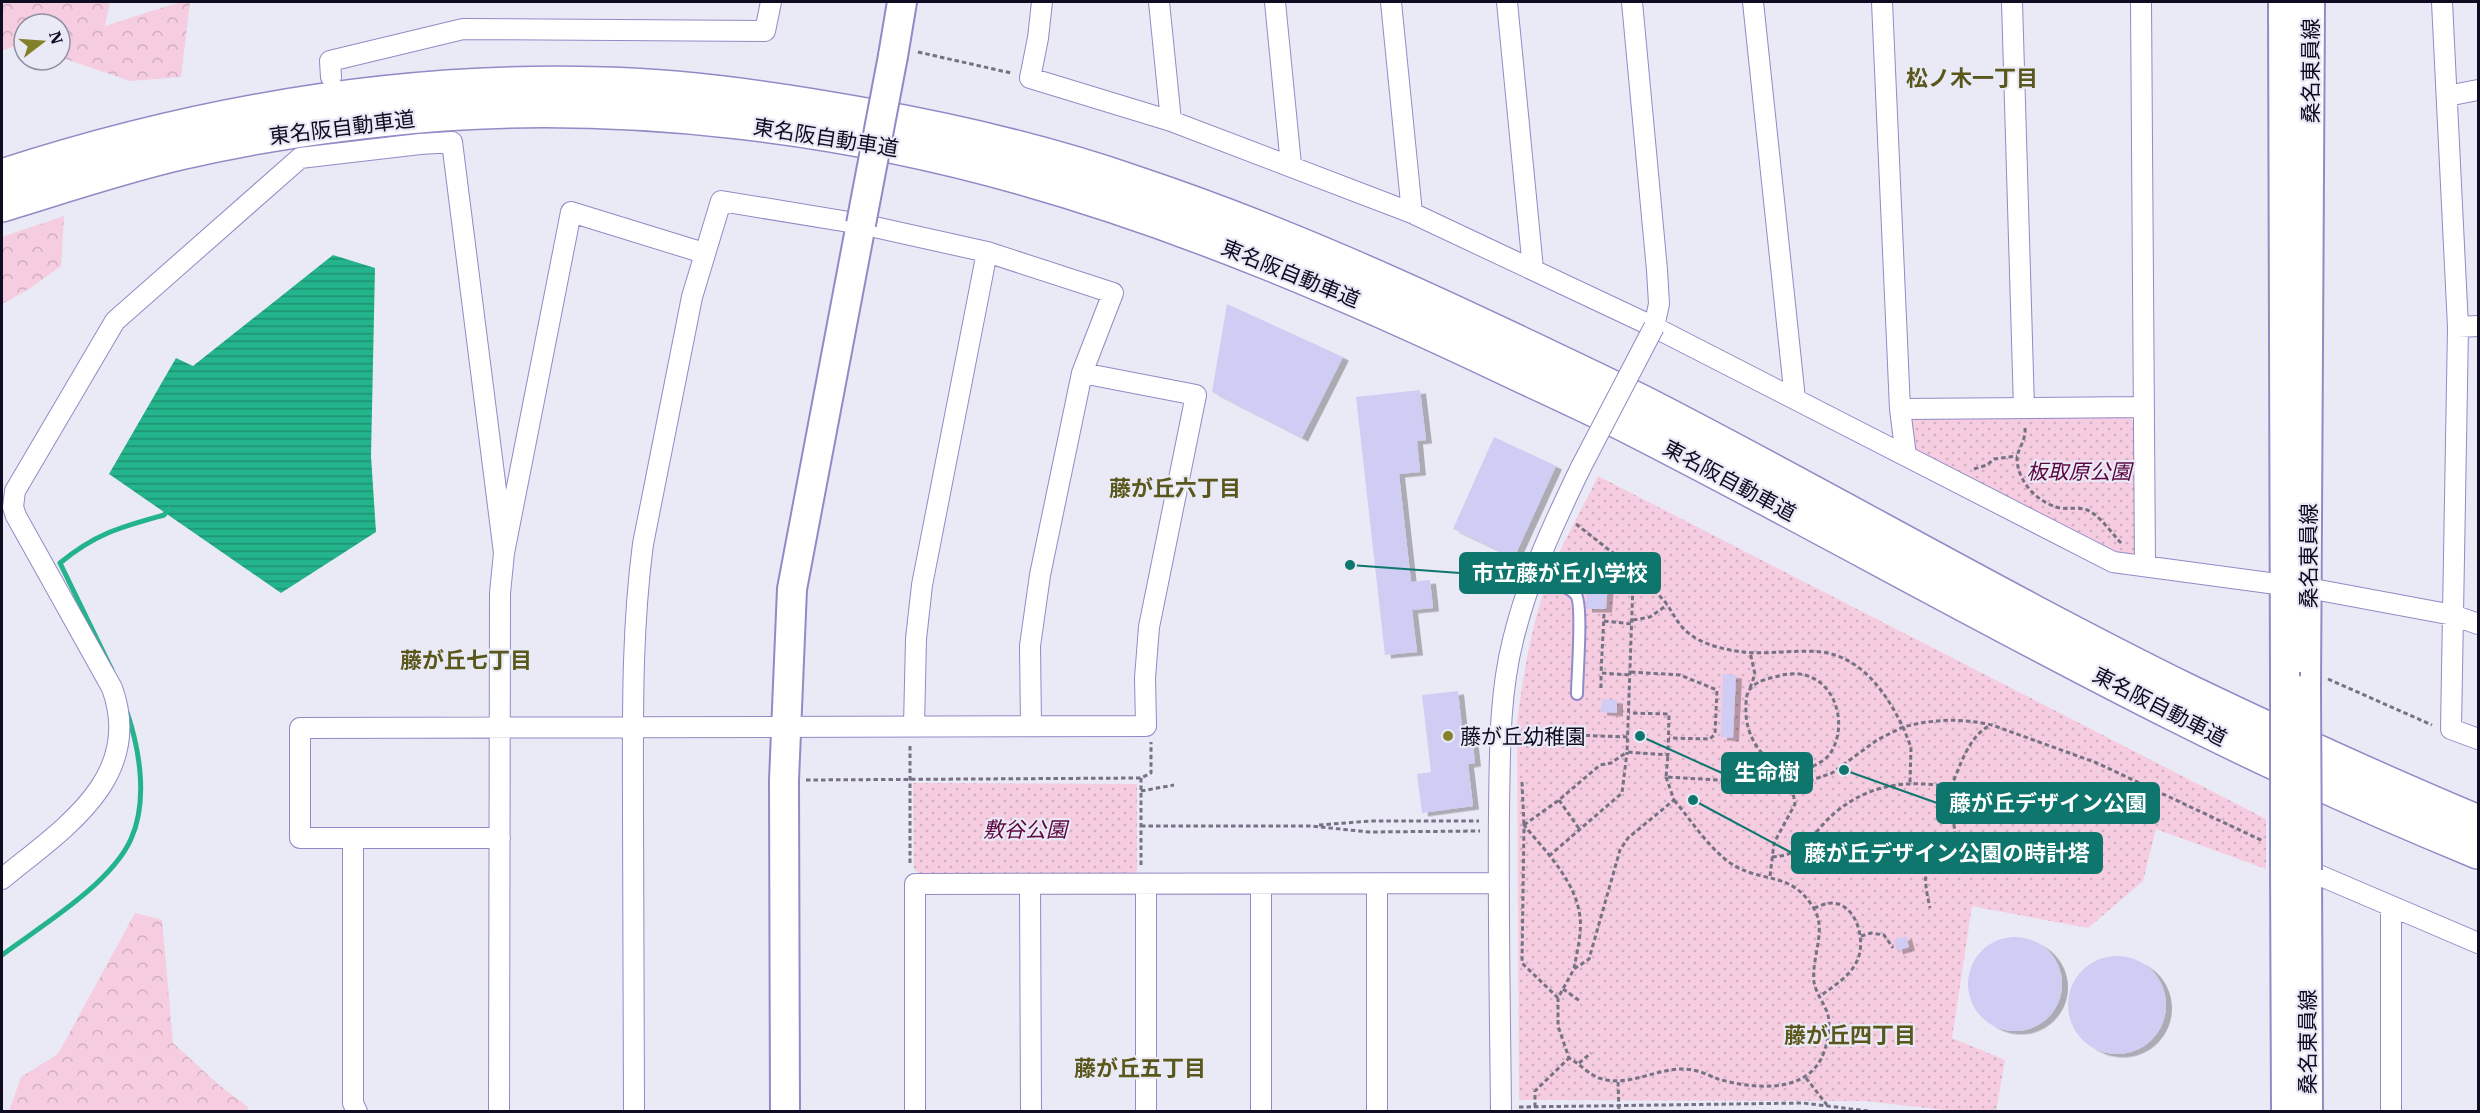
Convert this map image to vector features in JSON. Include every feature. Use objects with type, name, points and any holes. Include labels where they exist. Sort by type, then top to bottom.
[{"type":"highway","name":"東名阪自動車道","points":[[2,176],[75,152],[172,127],[253,110],[365,94],[516,84],[604,84],[692,89],[874,116],[1024,149],[1133,182],[1248,223],[1351,264],[1644,403],[2184,689],[2368,776],[2478,822]]},
{"type":"highway","name":"東名阪自動車道","points":[[2,205],[178,154],[259,137],[368,121],[447,114],[528,112],[687,117],[801,131],[916,152],[1017,176],[1122,209],[1239,251],[1448,341],[1633,429],[2175,715],[2359,803],[2478,852]]},
{"type":"main road","points":[[785,1112],[785,727],[792,589],[861,224],[903,54],[902,2]]},
{"type":"main road","name":"桑名東員線","points":[[2283,2],[2296,587],[2305,679],[2288,861],[2286,1112]]},
{"type":"main road","name":"桑名東員線","points":[[2296,587],[2307,215],[2310,190],[2310,2]]},
{"type":"main road","name":"桑名東員線","points":[[2288,861],[2308,1112]]},
{"type":"street","points":[[331,76],[330,61],[463,29],[765,31],[771,2]]},
{"type":"street","points":[[1042,2],[1030,78],[1171,121],[1412,213],[1654,327],[2113,562],[2296,587],[2453,615],[2478,624]]},
{"type":"street","points":[[1159,2],[1171,121]]},
{"type":"street","points":[[1275,2],[1291,165]]},
{"type":"street","points":[[1391,2],[1412,213]]},
{"type":"street","points":[[1507,2],[1533,269]]},
{"type":"street","points":[[1507,1109],[1497,883],[1500,713],[1512,642],[1532,578],[1552,527],[1654,327],[1659,304],[1632,2],[1637,2]]},
{"type":"street","points":[[1753,2],[1795,399]]},
{"type":"street","points":[[1882,2],[1900,409],[1906,456]]},
{"type":"street","points":[[2012,2],[2024,408]]},
{"type":"street","points":[[2141,2],[2145,566]]},
{"type":"street","points":[[2442,2],[2458,327],[2451,729],[2478,739]]},
{"type":"street","points":[[2447,96],[2478,90]]},
{"type":"street","points":[[2,879],[85,809],[102,786],[115,758],[118,737],[117,703],[112,688],[16,516],[13,507],[15,491],[115,321],[300,158],[344,148],[452,142],[504,553]]},
{"type":"street","points":[[634,1112],[635,618],[643,544],[692,297],[721,201],[861,224],[987,252],[1113,292],[1082,373],[1040,575],[1030,646],[1031,726]]},
{"type":"street","points":[[499,1112],[500,593],[504,553],[571,212],[704,253]]},
{"type":"street","points":[[912,726],[916,639],[922,585],[987,252]]},
{"type":"street","points":[[2458,327],[2478,326]]},
{"type":"street","points":[[500,838],[300,838],[300,728],[1146,726],[1145,678],[1149,627],[1196,395],[1082,373]]},
{"type":"street","points":[[1900,409],[2143,407]]},
{"type":"street","points":[[353,838],[353,1103],[357,1112]]},
{"type":"street","points":[[2288,861],[2478,943]]},
{"type":"street","points":[[915,1112],[915,884],[1497,883]]},
{"type":"street","points":[[1030,884],[1031,1112]]},
{"type":"street","points":[[1261,884],[1261,1112]]},
{"type":"street","points":[[1377,884],[1377,1112]]},
{"type":"street","points":[[1143,885],[1146,1112]]},
{"type":"street","points":[[2391,906],[2391,1112]]},
{"type":"lane","points":[[1532,578],[1569,589],[1576,595],[1579,609],[1577,694]]},
{"type":"path","points":[[903,54],[1030,78]]},
{"type":"path","points":[[2024,408],[2026,436],[2017,456],[2020,475],[2033,493],[2056,507],[2085,509],[2145,566]]},
{"type":"path","points":[[1968,469],[1978,469],[1994,459],[2017,456]]},
{"type":"path","points":[[1572,522],[1627,564],[1667,605],[1676,622],[1699,640],[1725,650],[1822,652],[1848,660],[1869,675],[1881,688],[1903,727],[1911,747],[1910,782]]},
{"type":"path","points":[[1549,856],[1622,793],[1628,737],[1633,622],[1633,583],[1627,564]]},
{"type":"path","points":[[1604,621],[1633,622],[1650,617],[1667,605]]},
{"type":"path","points":[[1600,688],[1604,614]]},
{"type":"path","points":[[1750,652],[1755,674],[1750,689],[1746,710],[1748,732],[1752,741],[1770,761],[1784,769],[1806,770],[1827,757],[1838,734],[1836,706],[1830,693],[1820,682],[1811,677],[1790,673],[1766,680],[1750,689]]},
{"type":"path","points":[[1601,673],[1680,675],[1717,690],[1714,734],[1710,739],[1669,738]]},
{"type":"path","points":[[2305,679],[2437,727],[2451,729]]},
{"type":"path","points":[[1524,825],[1549,856],[1570,888],[1580,917],[1574,969],[1558,998],[1558,1026],[1569,1058],[1589,1073],[1618,1082],[1685,1070],[1736,1083],[1763,1086],[1788,1085],[1806,1078],[1818,1065],[1826,1050],[1828,1015],[1814,982],[1819,921],[1814,908],[1801,892],[1789,883],[1770,876],[1759,876],[1736,867],[1722,856],[1674,800],[1666,777],[1669,714],[1629,713]]},
{"type":"path","points":[[1666,777],[1754,782],[1792,787],[1833,773],[1877,740],[1903,727],[1958,719],[1992,725],[2097,763],[2288,861]]},
{"type":"path","points":[[1930,908],[1926,888],[1927,870],[1934,861],[1956,849],[1951,788],[1969,748],[1980,732],[1992,725]]},
{"type":"path","points":[[912,726],[910,870],[915,884]]},
{"type":"path","points":[[802,780],[1141,778],[1151,773],[1151,740],[1146,726]]},
{"type":"path","points":[[1514,733],[1628,737]]},
{"type":"path","points":[[1524,825],[1559,800],[1600,765],[1611,763],[1627,752],[1668,755]]},
{"type":"path","points":[[1806,770],[1807,782]]},
{"type":"path","points":[[1141,778],[1143,885]]},
{"type":"path","points":[[1522,782],[1524,825],[1522,963],[1558,998]]},
{"type":"path","points":[[1772,857],[1794,853],[1838,811],[1851,802],[1887,786],[1910,782],[1951,788]]},
{"type":"path","points":[[1141,791],[1174,785]]},
{"type":"path","points":[[1770,876],[1774,843],[1795,804],[1792,787]]},
{"type":"path","points":[[1559,800],[1580,830]]},
{"type":"path","points":[[1574,969],[1590,958],[1620,850],[1628,838],[1674,800]]},
{"type":"path","points":[[1141,826],[1310,826],[1371,821],[1479,821]]},
{"type":"path","points":[[1310,826],[1369,832],[1488,831]]},
{"type":"path","points":[[1814,908],[1833,903],[1846,908],[1853,916],[1861,936],[1861,952],[1853,969],[1819,997]]},
{"type":"path","points":[[1861,936],[1871,933],[1884,935],[1893,948]]},
{"type":"path","points":[[1563,988],[1580,1001]]},
{"type":"path","points":[[1579,1064],[1591,1053]]},
{"type":"path","points":[[1535,1107],[1535,1091],[1569,1058]]},
{"type":"path","points":[[1806,1078],[1827,1106]]},
{"type":"path","points":[[1618,1082],[1619,1112]]},
{"type":"path","points":[[1507,1109],[1803,1103],[1876,1112]]},
{"type":"green space","points":[[2,2],[110,2],[105,26],[180,2],[190,2],[181,77],[130,81],[72,61],[72,12],[12,12],[12,47],[2,51]]},
{"type":"green space","points":[[64,216],[61,266],[29,289],[2,304],[2,237]]},
{"type":"green space","name":"板取原公園","points":[[2127,416],[2136,423],[2135,553],[2125,557],[1916,453],[1911,423],[1915,417]]},
{"type":"green space","points":[[1598,476],[2266,819],[2266,869],[2156,829],[2143,881],[2088,928],[1972,906],[1952,1038],[2005,1060],[1996,1111],[1953,1111],[1866,1101],[1519,1100],[1517,721],[1530,646],[1544,590]]},
{"type":"green space","name":"敷谷公園","points":[[913,783],[1137,784],[1137,871],[1133,874],[922,876],[914,869]]},
{"type":"green space","points":[[135,913],[162,920],[173,1043],[219,1085],[248,1107],[247,1111],[9,1111],[21,1077],[58,1054]]},
{"type":"shaded area","points":[[333,255],[375,268],[371,456],[376,532],[281,593],[109,474],[176,358],[193,366]]},
{"type":"building","points":[[1227,304],[1343,357],[1302,438],[1212,392]]},
{"type":"building","points":[[1420,390],[1426,440],[1417,441],[1420,472],[1399,474],[1411,582],[1430,580],[1433,608],[1412,610],[1417,652],[1385,655],[1356,397]]},
{"type":"building","points":[[1494,437],[1556,466],[1514,558],[1453,529]]},
{"type":"building","points":[[1587,581],[1608,582],[1606,609],[1586,609]]},
{"type":"building","points":[[1723,674],[1736,675],[1733,738],[1721,737]]},
{"type":"building","points":[[1458,691],[1463,737],[1472,736],[1475,763],[1468,764],[1473,806],[1422,813],[1417,774],[1431,772],[1422,695]]},
{"type":"building","points":[[1602,699],[1617,700],[1617,713],[1601,712]]},
{"type":"building","points":[[1906,936],[1909,947],[1897,951],[1894,940]]},
{"type":"building","points":[[2015,937],[2033,940],[2049,950],[2059,966],[2062,984],[2059,1002],[2049,1018],[2033,1028],[2015,1031],[1997,1028],[1981,1018],[1971,1002],[1968,984],[1971,966],[1981,950],[1997,940]]},
{"type":"building","points":[[2117,956],[2136,959],[2152,970],[2163,986],[2166,1005],[2163,1024],[2152,1040],[2136,1051],[2117,1054],[2098,1051],[2082,1040],[2071,1024],[2068,1005],[2071,986],[2082,970],[2098,959]]},
{"type":"waterway","points":[[112,670],[60,563],[85,545],[109,532],[164,515],[169,509]]},
{"type":"waterway","points":[[2,955],[92,888],[121,856],[131,839],[141,792],[136,743],[127,712]]},
{"type":"place","name":"市立藤が丘小学校","points":[[1350,565]]},
{"type":"place","name":"藤が丘幼稚園","points":[[1448,736]]},
{"type":"place","name":"生命樹","points":[[1640,736]]},
{"type":"place","name":"藤が丘デザイン公園","points":[[1844,770]]},
{"type":"place","name":"藤が丘デザイン公園の時計塔","points":[[1693,800]]},
{"type":"district","name":"松ノ木一丁目","points":[[1972,77]]},
{"type":"district","name":"藤が丘六丁目","points":[[1175,487]]},
{"type":"district","name":"藤が丘七丁目","points":[[466,659]]},
{"type":"district","name":"藤が丘四丁目","points":[[1850,1034]]},
{"type":"district","name":"藤が丘五丁目","points":[[1140,1067]]}]
